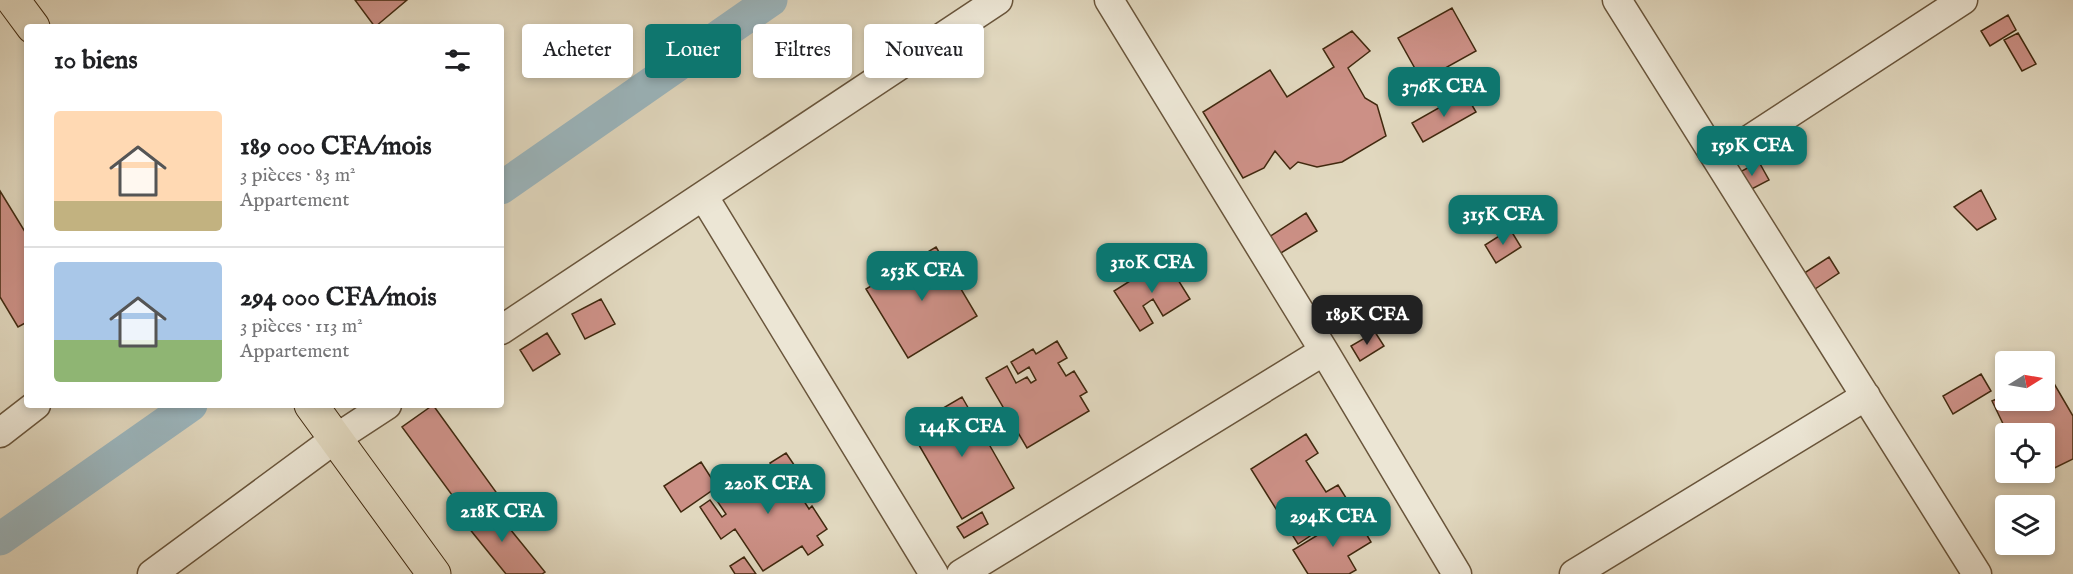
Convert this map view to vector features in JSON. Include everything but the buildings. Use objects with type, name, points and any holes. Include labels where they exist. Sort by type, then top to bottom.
[{"type":"highway","points":[[13,0],[31,24]]},
{"type":"highway","points":[[312,408],[434,574]]},
{"type":"street","points":[[504,328],[998,0]]},
{"type":"street","points":[[1109,0],[1324,351],[1456,574]]},
{"type":"street","points":[[1617,0],[1977,574]]},
{"type":"street","points":[[1718,160],[1963,0]]},
{"type":"street","points":[[704,197],[934,574]]},
{"type":"street","points":[[961,574],[1324,351]]},
{"type":"street","points":[[1574,574],[1866,396]]},
{"type":"street","points":[[0,433],[32,408]]},
{"type":"street","points":[[152,574],[335,439],[382,408]]},
{"type":"waterway","points":[[504,186],[771,0]]},
{"type":"waterway","points":[[0,539],[187,408]]}]
